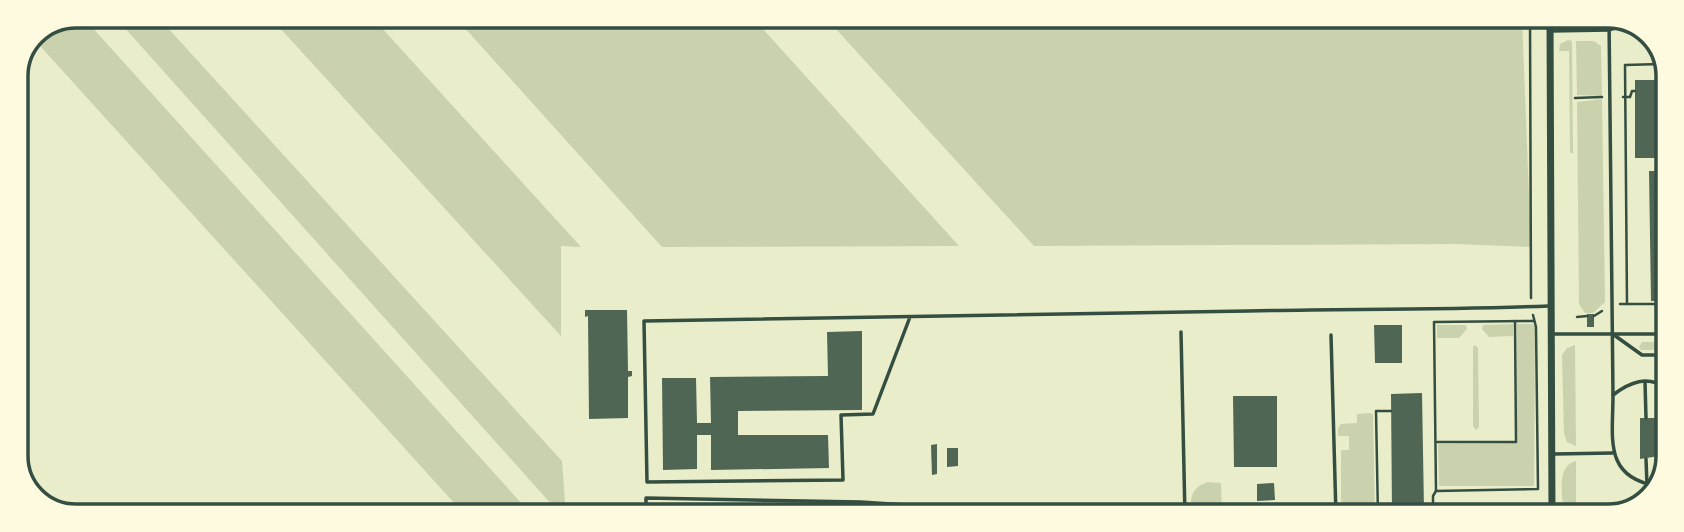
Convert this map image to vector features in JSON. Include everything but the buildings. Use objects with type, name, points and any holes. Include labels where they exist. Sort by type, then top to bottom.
[{"type":"street","points":[[1550,31],[1552,504]]},
{"type":"lane","points":[[1550,31],[1613,29]]},
{"type":"lane","points":[[1609,30],[1613,453],[1628,475],[1646,485]]},
{"type":"lane","points":[[910,317],[873,414],[841,415],[843,480],[647,482],[644,321],[1552,306]]},
{"type":"lane","points":[[1181,332],[1185,504]]},
{"type":"lane","points":[[1552,334],[1656,334]]},
{"type":"lane","points":[[1612,334],[1642,355],[1656,355]]},
{"type":"lane","points":[[1331,335],[1336,504]]},
{"type":"lane","points":[[1645,381],[1646,418]]},
{"type":"lane","points":[[1613,396],[1629,383],[1656,382]]},
{"type":"lane","points":[[1552,454],[1613,453]]},
{"type":"lane","points":[[1647,459],[1647,484]]},
{"type":"lane","points":[[646,504],[646,498],[889,504]]},
{"type":"path","points":[[1627,304],[1625,65],[1654,65]]},
{"type":"path","points":[[1616,97],[1630,97],[1632,91],[1635,91]]},
{"type":"path","points":[[1574,98],[1602,97]]},
{"type":"path","points":[[1620,304],[1656,304]]},
{"type":"path","points":[[1594,316],[1605,307]]},
{"type":"path","points":[[1577,317],[1587,316]]},
{"type":"path","points":[[1435,442],[1516,442],[1515,321]]},
{"type":"path","points":[[1436,491],[1434,322],[1534,321]]},
{"type":"path","points":[[1378,504],[1376,411],[1391,411]]},
{"type":"green space","points":[[93,28],[522,504],[455,504],[39,45],[42,42],[66,29]]},
{"type":"green space","points":[[125,28],[168,28],[562,461],[565,504],[551,504]]},
{"type":"green space","points":[[280,28],[382,28],[581,247],[561,246],[561,336]]},
{"type":"green space","points":[[465,28],[762,28],[959,246],[662,247]]},
{"type":"green space","points":[[835,28],[1522,28],[1531,247],[1455,244],[1034,246]]},
{"type":"green space","points":[[1572,41],[1573,153],[1570,153],[1569,51],[1559,51],[1560,44]]},
{"type":"green space","points":[[1576,41],[1594,41],[1601,46],[1602,96],[1577,95]]},
{"type":"green space","points":[[1602,99],[1605,302],[1593,313],[1585,313],[1579,304],[1577,102]]},
{"type":"green space","points":[[1513,324],[1513,336],[1489,337],[1482,329],[1483,325]]},
{"type":"green space","points":[[1517,324],[1533,324],[1535,327],[1534,486],[1439,486],[1438,444],[1517,443]]},
{"type":"green space","points":[[1437,325],[1466,325],[1467,329],[1459,338],[1437,338]]},
{"type":"green space","points":[[1642,342],[1656,342],[1656,350],[1641,350],[1639,347]]},
{"type":"green space","points":[[1475,345],[1478,348],[1479,427],[1476,430],[1473,426]]},
{"type":"green space","points":[[1575,345],[1576,446],[1567,442],[1564,433],[1562,355],[1567,348]]},
{"type":"green space","points":[[1357,414],[1373,415],[1375,504],[1341,503],[1341,450],[1349,450],[1349,436],[1338,436],[1338,428],[1341,424],[1357,423]]},
{"type":"green space","points":[[1576,461],[1576,504],[1563,504],[1563,476],[1569,464]]},
{"type":"green space","points":[[1221,483],[1222,504],[1192,504],[1194,491],[1202,484]]}]
